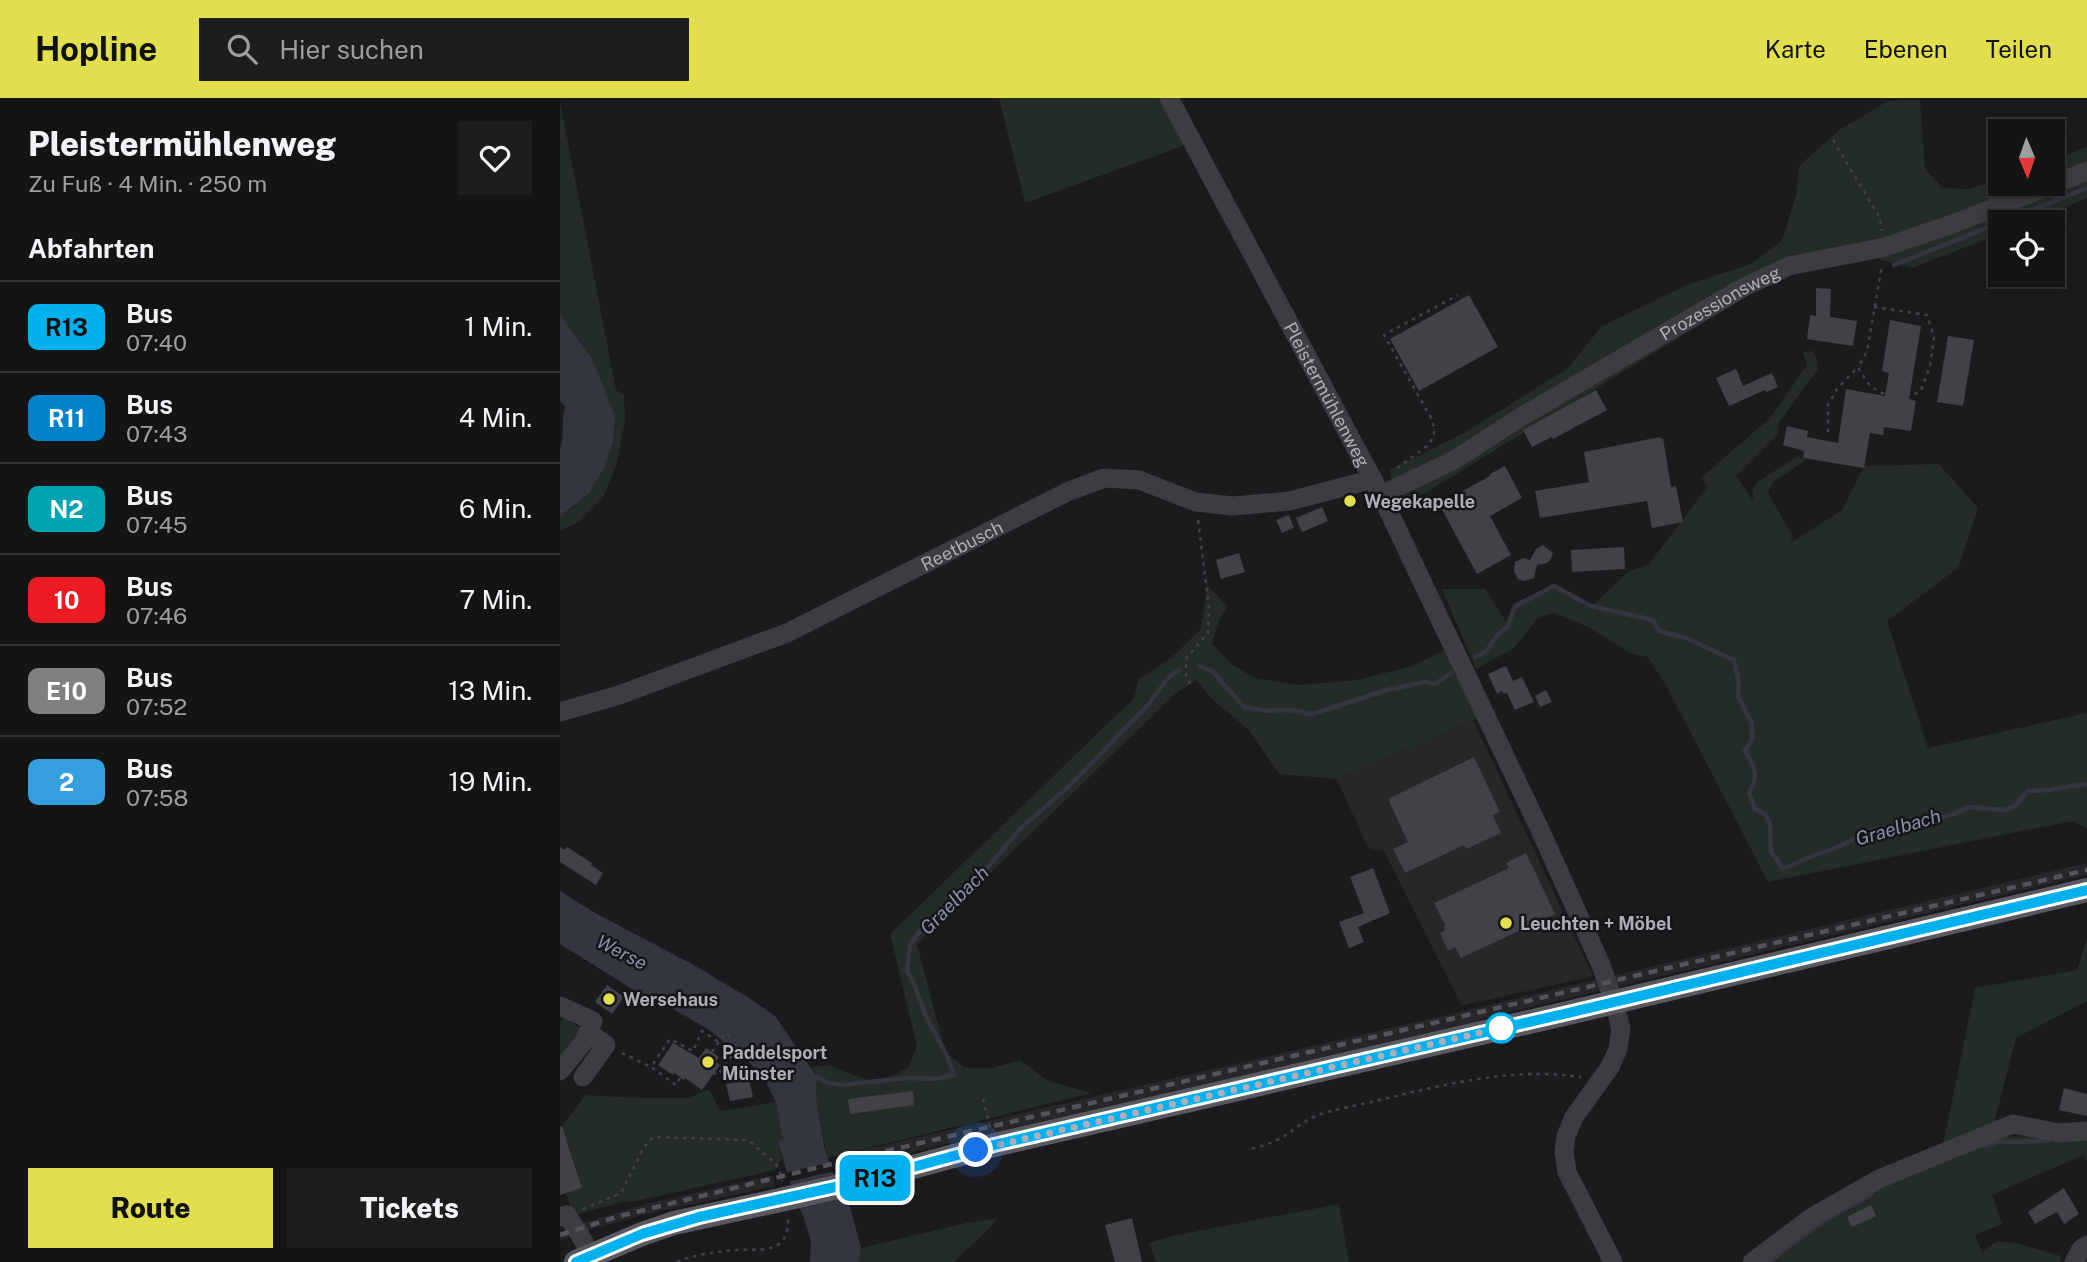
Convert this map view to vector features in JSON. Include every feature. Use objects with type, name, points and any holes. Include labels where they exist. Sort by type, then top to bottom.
[{"type":"main road","points":[[583,1259],[674,1223],[782,1209],[858,1182],[994,1145],[2087,890]]},
{"type":"street","name":"Pleistermühlenweg","points":[[1169,98],[1383,488],[1601,965],[1620,1029],[1618,1049],[1610,1067],[1574,1117],[1566,1136],[1564,1152],[1567,1172],[1575,1191],[1613,1262]]},
{"type":"street","name":"Prozessionsweg","points":[[1383,488],[1475,448],[1509,424],[1744,287],[1789,266],[1885,247],[2087,172]]},
{"type":"street","name":"Reetbusch","points":[[560,712],[619,695],[787,633],[1066,492],[1104,478],[1139,480],[1196,502],[1233,506],[1383,488]]},
{"type":"street","points":[[560,1006],[593,1021],[583,1043],[560,1071]]},
{"type":"street","points":[[583,1077],[606,1045],[588,1032]]},
{"type":"street","points":[[1752,1262],[1812,1217],[1879,1179],[2013,1124],[2059,1133],[2087,1131]]},
{"type":"street","points":[[564,1216],[583,1240],[583,1259]]},
{"type":"street","points":[[2074,1262],[2081,1249],[2087,1245]]},
{"type":"path","points":[[1833,140],[1880,218],[1881,224]]},
{"type":"path","points":[[1828,432],[1828,405],[1837,389],[1858,368],[1867,351],[1885,247]]},
{"type":"path","points":[[1383,488],[1396,468],[1430,444],[1436,430],[1384,335],[1458,295]]},
{"type":"path","points":[[1858,368],[1870,386],[1882,393],[1913,395],[1921,390],[1930,366],[1934,337],[1927,315],[1874,307]]},
{"type":"path","points":[[1189,684],[1185,659],[1208,633],[1209,608],[1196,502]]},
{"type":"path","points":[[651,1067],[670,1039],[693,1051],[702,1031],[733,1054],[718,1075],[714,1073]]},
{"type":"path","points":[[712,1052],[726,1033]]},
{"type":"path","points":[[606,1045],[651,1067],[676,1084],[680,1078]]},
{"type":"path","points":[[1252,1149],[1278,1140],[1317,1115],[1500,1076],[1524,1073],[1562,1074]]},
{"type":"path","points":[[983,1099],[994,1145]]},
{"type":"path","points":[[564,1216],[621,1193],[644,1147],[653,1137],[748,1140],[775,1163]]},
{"type":"path","points":[[677,1262],[710,1253],[776,1246],[782,1242],[786,1233],[782,1209]]},
{"type":"shaded area","points":[[999,98],[1169,98],[1191,143],[1025,203]]},
{"type":"shaded area","points":[[1920,100],[1925,169],[1943,188],[1969,189],[1988,183],[1988,196],[2065,196],[2065,155],[2087,147],[2087,198],[2058,210],[1988,210],[1988,239],[1912,268],[1878,259],[1780,276],[1404,506],[1393,489],[1390,470],[1462,434],[1567,369],[1602,326],[1689,284],[1751,264],[1782,241],[1796,195],[1799,166],[1839,130],[1888,101]]},
{"type":"shaded area","points":[[560,101],[616,390],[624,395],[625,420],[617,463],[604,496],[578,522],[560,531],[560,517],[575,506],[592,359],[560,314]]},
{"type":"shaded area","points":[[1812,351],[1818,369],[1778,424],[1779,433],[1736,476],[1754,502],[1752,492],[1757,482],[1798,456],[1806,460],[1773,482],[1768,493],[1793,536],[1790,543],[1842,510],[1864,466],[1939,464],[1978,508],[1959,567],[1887,621],[1928,748],[2087,713],[2087,829],[2073,821],[1768,882],[1668,689],[1648,657],[1630,653],[1590,628],[1554,613],[1538,618],[1514,648],[1476,669],[1442,589],[1485,589],[1507,623],[1515,606],[1554,586],[1592,606],[1628,572],[1649,564],[1707,487],[1702,477],[1770,418],[1807,365],[1803,352]]},
{"type":"shaded area","points":[[1207,585],[1228,607],[1219,619],[1212,644],[1232,664],[1254,678],[1300,685],[1356,680],[1413,666],[1452,646],[1485,715],[1337,779],[1279,774],[1249,730],[1213,700],[1196,680],[1175,694],[917,944],[945,1051],[965,1068],[992,1068],[1020,1060],[1048,1081],[1092,1093],[827,1158],[816,1095],[817,1077],[811,1067],[829,1065],[878,1082],[908,1068],[917,1046],[890,934],[1134,698],[1139,679],[1171,658],[1201,629]]},
{"type":"shaded area","points":[[1473,720],[1593,976],[1462,1006],[1384,851],[1368,848],[1337,779]]},
{"type":"shaded area","points":[[2087,863],[2087,875],[1474,1022],[925,1149],[840,1172],[837,1156]]},
{"type":"shaded area","points":[[2087,939],[2087,1001],[2016,1038],[1993,1127],[1943,1145],[1975,988],[2077,970]]},
{"type":"shaded area","points":[[565,1017],[581,1029],[560,1069],[560,1022]]},
{"type":"shaded area","points":[[709,1089],[720,1111],[776,1102],[783,1140],[778,1141],[782,1159],[775,1170],[574,1215],[566,1193],[582,1188],[569,1146],[560,1129],[585,1095],[689,1098]]},
{"type":"shaded area","points":[[2002,1136],[2087,1138],[2087,1161],[2083,1155],[1992,1195],[2002,1224],[1975,1235],[1982,1252],[1997,1241],[2061,1256],[2060,1262],[1774,1262],[1814,1227],[1875,1189]]},
{"type":"shaded area","points":[[773,1175],[775,1186],[643,1215],[560,1240],[560,1231],[645,1204]]},
{"type":"shaded area","points":[[1339,1204],[1349,1262],[1156,1262],[1149,1243],[1172,1236]]},
{"type":"shaded area","points":[[998,1218],[953,1262],[859,1262],[861,1248]]},
{"type":"water","points":[[560,314],[592,359],[615,416],[613,442],[604,468],[589,493],[560,517],[560,448],[565,406],[560,401]]},
{"type":"water","name":"Werse","points":[[560,891],[597,914],[692,964],[775,1016],[817,1077],[816,1095],[824,1146],[832,1171],[845,1188],[861,1248],[859,1262],[810,1262],[811,1241],[794,1197],[778,1141],[783,1140],[776,1102],[766,1082],[750,1063],[708,1029],[670,1007],[645,997],[560,944]]},
{"type":"pier","points":[[832,1162],[836,1171],[787,1182],[784,1173]]},
{"type":"building","points":[[1816,288],[1831,289],[1830,317],[1857,321],[1853,346],[1807,339],[1810,315],[1816,316]]},
{"type":"building","points":[[1469,295],[1498,347],[1419,391],[1390,339]]},
{"type":"building","points":[[1890,320],[1921,326],[1909,399],[1916,401],[1911,431],[1884,427],[1883,435],[1870,433],[1864,468],[1803,458],[1804,451],[1783,445],[1787,426],[1808,431],[1807,437],[1838,443],[1846,389],[1885,396],[1889,373],[1882,371]]},
{"type":"building","points":[[1948,336],[1974,340],[1963,406],[1937,402]]},
{"type":"building","points":[[1736,369],[1743,386],[1772,373],[1778,387],[1729,406],[1716,378]]},
{"type":"building","points":[[1596,390],[1607,410],[1553,439],[1552,437],[1532,447],[1523,430]]},
{"type":"building","points":[[1663,438],[1671,487],[1676,486],[1683,522],[1652,528],[1647,501],[1540,518],[1535,491],[1589,482],[1584,452]]},
{"type":"building","points":[[1505,466],[1522,498],[1490,516],[1511,555],[1477,574],[1439,504]]},
{"type":"building","points":[[1322,507],[1328,521],[1302,532],[1296,518]]},
{"type":"building","points":[[1289,515],[1294,528],[1282,533],[1276,520]]},
{"type":"building","points":[[1543,545],[1553,553],[1550,560],[1537,565],[1534,578],[1523,581],[1518,579],[1514,571],[1515,562],[1524,558],[1530,560],[1536,549]]},
{"type":"building","points":[[1624,547],[1625,569],[1572,572],[1571,550]]},
{"type":"building","points":[[1239,553],[1245,572],[1221,579],[1216,560]]},
{"type":"building","points":[[1506,666],[1513,681],[1522,677],[1534,702],[1515,710],[1507,693],[1502,691],[1497,694],[1488,674]]},
{"type":"building","points":[[1546,690],[1552,702],[1540,707],[1535,696]]},
{"type":"building","points":[[1474,757],[1500,812],[1493,815],[1501,833],[1466,849],[1464,845],[1405,873],[1393,849],[1408,842],[1388,799]]},
{"type":"building","points":[[560,847],[565,850],[567,847],[603,873],[596,885],[560,862]]},
{"type":"building","points":[[1526,853],[1555,914],[1461,958],[1455,947],[1448,951],[1440,933],[1446,927],[1434,903],[1509,868],[1506,863]]},
{"type":"building","points":[[1373,868],[1390,913],[1358,927],[1364,942],[1349,948],[1339,922],[1364,913],[1350,877]]},
{"type":"building","name":"Wersehaus","points":[[607,985],[624,997],[612,1014],[595,1002]]},
{"type":"building","points":[[673,1043],[699,1058],[706,1048],[719,1057],[716,1062],[720,1065],[702,1090],[658,1065]]},
{"type":"building","points":[[749,1079],[753,1097],[730,1101],[726,1084]]},
{"type":"building","points":[[2064,1088],[2087,1094],[2087,1116],[2059,1110]]},
{"type":"building","points":[[913,1091],[914,1105],[850,1114],[848,1099]]},
{"type":"building","points":[[562,1126],[582,1188],[560,1195],[560,1127]]},
{"type":"building","points":[[2064,1188],[2079,1214],[2064,1224],[2057,1212],[2035,1224],[2028,1212]]},
{"type":"building","points":[[1871,1205],[1876,1216],[1852,1227],[1847,1217]]},
{"type":"building","points":[[1132,1218],[1142,1262],[1115,1262],[1105,1225]]},
{"type":"waterway","points":[[1894,265],[2087,188]]},
{"type":"waterway","name":"Graelbach","points":[[1475,657],[1487,651],[1496,636],[1507,627],[1515,606],[1554,586],[1591,606],[1653,620],[1659,631],[1686,638],[1734,660],[1739,683],[1738,696],[1752,724],[1752,740],[1745,751],[1755,776],[1749,793],[1755,809],[1766,815],[1770,824],[1771,852],[1783,869],[1836,848],[1874,829],[1897,829],[1954,814],[1968,807],[2005,810],[2014,807],[2028,791],[2087,784]]},
{"type":"waterway","name":"Graelbach","points":[[1199,666],[1212,671],[1244,707],[1312,714],[1387,690],[1425,682],[1435,684],[1451,673]]},
{"type":"waterway","name":"Graelbach","points":[[812,1078],[817,1077],[828,1083],[841,1085],[907,1078],[935,1079],[954,1075],[907,971],[910,944],[922,929],[986,869],[1021,828],[1068,787],[1149,704],[1167,679],[1179,670]]},
{"type":"waterway","points":[[1984,1146],[1996,1142],[2049,1141]]},
{"type":"waterway","points":[[1770,1262],[1824,1221],[1871,1194]]},
{"type":"railway","points":[[560,1235],[616,1217],[848,1160],[2087,870]]},
{"type":"bus line","name":"R13","points":[[576,1262],[674,1223],[858,1182],[994,1145],[2087,890]]},
{"type":"place","name":"Wegekapelle","points":[[1350,501]]},
{"type":"place","name":"Leuchten + Möbel","points":[[1506,923]]},
{"type":"place","name":"Wersehaus","points":[[609,999]]},
{"type":"place","name":"Paddelsport Münster","points":[[708,1062]]},
{"type":"route","points":[[976,1150],[1501,1028]]}]
